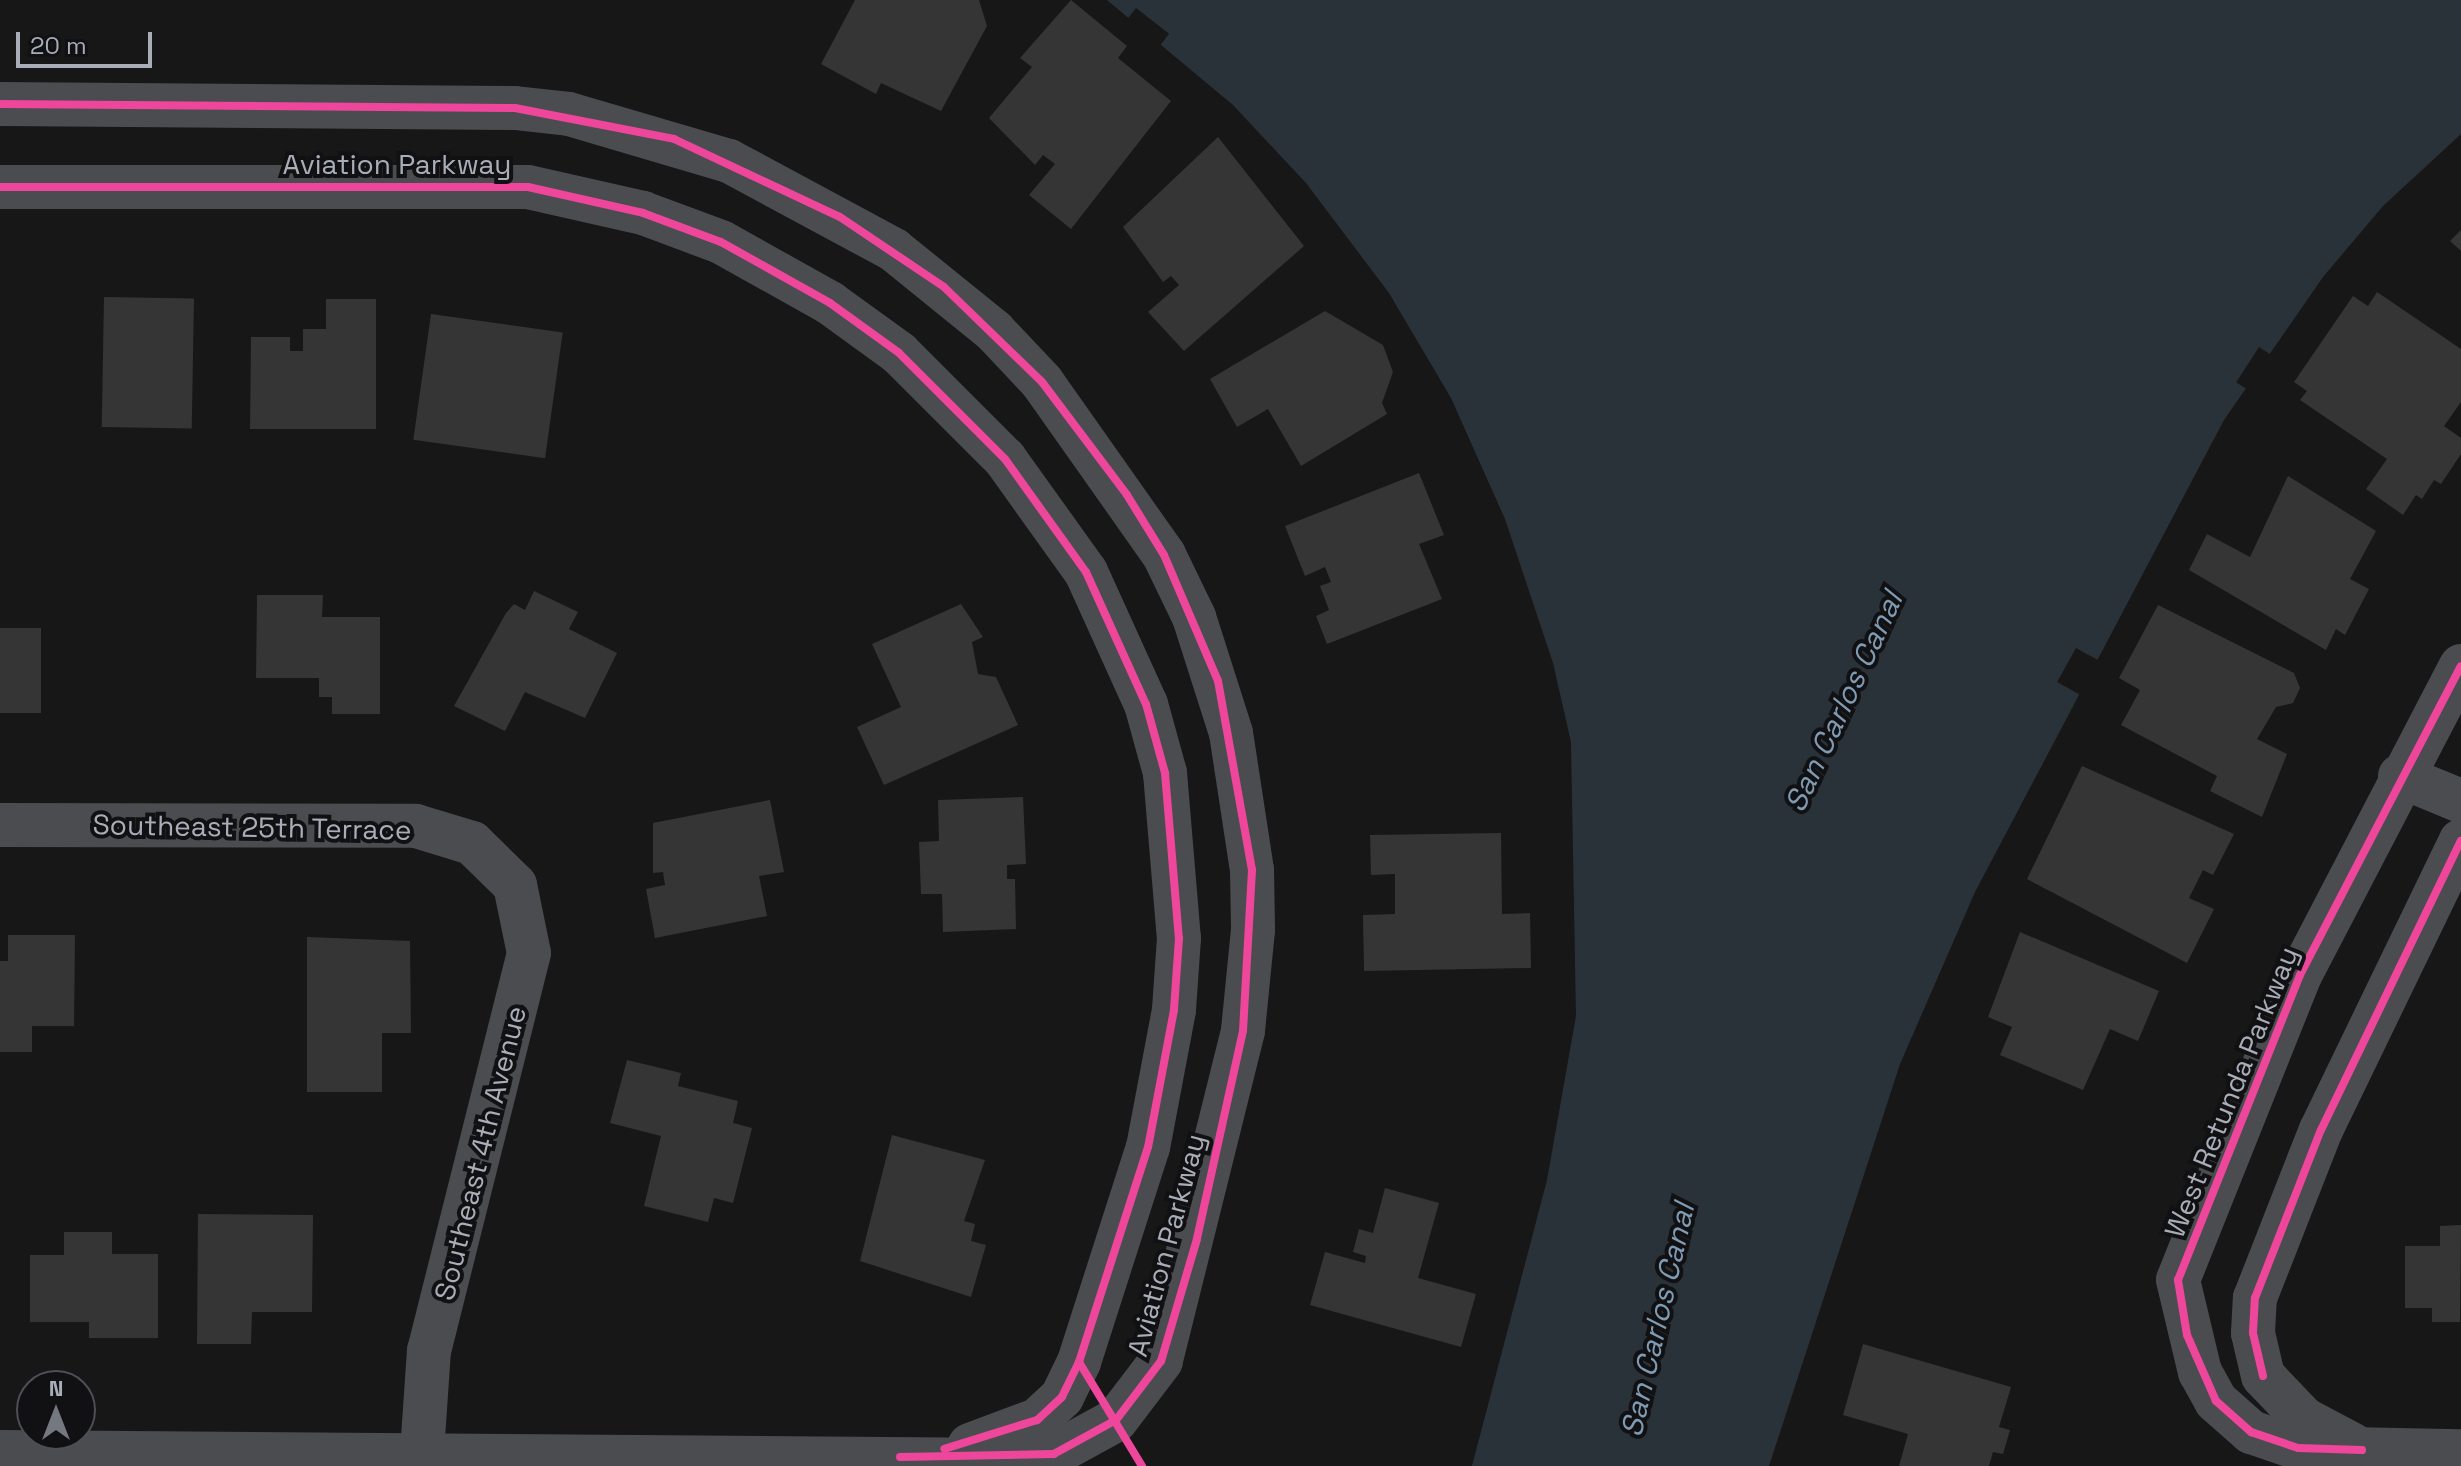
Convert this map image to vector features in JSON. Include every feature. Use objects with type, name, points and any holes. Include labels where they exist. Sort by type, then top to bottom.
[{"type":"street","name":"Aviation Parkway","points":[[0,104],[515,108],[674,139],[840,217],[944,287],[1042,382],[1127,495],[1164,555],[1218,681],[1252,870],[1243,1031],[1197,1239],[1161,1361],[1116,1420],[1054,1454],[900,1457]]},
{"type":"street","name":"Aviation Parkway","points":[[0,187],[499,186],[643,213],[755,261],[899,353],[957,406],[1047,516],[1118,632],[1165,773],[1177,859],[1174,1010],[1148,1147],[1105,1297],[1062,1397],[1009,1435],[900,1457]]},
{"type":"street","name":"West Retunda Parkway","points":[[2461,666],[2400,776],[2261,1065],[2178,1280],[2187,1335],[2216,1401],[2251,1432],[2298,1448],[2461,1451]]},
{"type":"street","points":[[2400,776],[2461,801]]},
{"type":"street","name":"Southeast 25th Terrace","points":[[0,825],[416,826],[472,843],[495,861]]},
{"type":"street","points":[[2362,1450],[2304,1419],[2263,1376],[2253,1333],[2255,1298],[2321,1130],[2461,841]]},
{"type":"street","name":"Southeast 4th Avenue","points":[[422,1454],[429,1350],[529,953],[524,905],[495,861]]},
{"type":"street","points":[[0,1452],[900,1457]]},
{"type":"water","name":"San Carlos Canal","points":[[1107,0],[2461,0],[2461,134],[2383,206],[2323,277],[2224,420],[1975,892],[1900,1064],[1769,1466],[1472,1466],[1547,1180],[1576,1016],[1571,742],[1553,663],[1505,519],[1451,398],[1389,293],[1306,183],[1233,105]]},
{"type":"pier","points":[[1136,8],[1169,34],[1160,46],[1127,20]]},
{"type":"pier","points":[[2259,347],[2273,356],[2250,391],[2236,382]]},
{"type":"pier","points":[[2076,648],[2099,661],[2080,695],[2057,682]]},
{"type":"building","points":[[855,0],[979,0],[987,26],[941,111],[881,83],[876,94],[821,64]]},
{"type":"building","points":[[1071,0],[1127,46],[1118,58],[1171,101],[1071,229],[1029,195],[1055,164],[1043,155],[1035,165],[989,118],[1032,67],[1020,58]]},
{"type":"building","points":[[1218,137],[1304,246],[1184,351],[1148,312],[1179,285],[1171,276],[1163,282],[1123,227]]},
{"type":"building","points":[[2461,230],[2461,251],[2450,241]]},
{"type":"building","points":[[2377,292],[2461,349],[2461,402],[2444,426],[2461,438],[2461,454],[2441,484],[2434,480],[2422,499],[2416,495],[2403,515],[2366,489],[2387,459],[2300,400],[2307,391],[2294,382],[2353,296],[2368,306]]},
{"type":"building","points":[[104,297],[194,299],[192,429],[102,427]]},
{"type":"building","points":[[326,299],[376,299],[376,429],[250,429],[251,337],[290,337],[290,351],[303,351],[303,329],[326,329]]},
{"type":"building","points":[[1325,311],[1383,345],[1393,372],[1382,403],[1387,414],[1301,466],[1268,409],[1237,427],[1210,379]]},
{"type":"building","points":[[431,314],[563,333],[545,458],[413,440]]},
{"type":"building","points":[[1419,473],[1444,535],[1419,544],[1442,599],[1327,644],[1316,616],[1329,610],[1320,586],[1331,582],[1325,567],[1305,576],[1285,526]]},
{"type":"building","points":[[2288,476],[2376,531],[2350,579],[2369,589],[2345,635],[2336,629],[2326,650],[2189,570],[2207,534],[2250,557]]},
{"type":"building","points":[[534,591],[578,612],[569,629],[617,653],[585,718],[525,692],[505,731],[454,706],[506,613],[514,604],[525,610]]},
{"type":"building","points":[[257,595],[323,595],[322,617],[380,617],[380,714],[332,714],[332,697],[319,697],[319,678],[256,678]]},
{"type":"building","points":[[961,604],[983,637],[972,642],[978,674],[996,677],[1018,725],[884,785],[857,727],[901,707],[872,644]]},
{"type":"building","points":[[2158,605],[2294,673],[2300,688],[2293,703],[2276,707],[2257,739],[2287,754],[2262,817],[2210,791],[2217,776],[2121,725],[2140,690],[2119,678]]},
{"type":"building","points":[[0,628],[41,628],[41,713],[0,713]]},
{"type":"building","points":[[2082,766],[2234,834],[2213,875],[2203,870],[2189,898],[2214,909],[2187,963],[2027,879]]},
{"type":"building","points":[[1023,797],[1026,864],[1007,865],[1007,879],[1015,879],[1016,929],[943,932],[942,894],[921,894],[919,842],[939,841],[938,800]]},
{"type":"building","points":[[770,800],[784,872],[759,876],[767,916],[655,938],[646,889],[665,885],[663,872],[653,873],[653,823]]},
{"type":"building","points":[[1501,833],[1502,914],[1530,913],[1531,968],[1364,971],[1363,915],[1395,914],[1395,874],[1371,875],[1370,835]]},
{"type":"building","points":[[2020,932],[2159,991],[2138,1041],[2110,1029],[2083,1090],[2000,1055],[2012,1027],[1988,1017]]},
{"type":"building","points":[[8,935],[75,935],[74,1026],[32,1026],[32,1052],[0,1052],[0,961],[8,961]]},
{"type":"building","points":[[307,937],[410,941],[411,1033],[382,1033],[382,1092],[307,1092]]},
{"type":"building","points":[[627,1060],[681,1073],[678,1086],[738,1101],[733,1123],[752,1128],[733,1203],[714,1198],[708,1222],[644,1206],[661,1136],[610,1123]]},
{"type":"building","points":[[892,1135],[985,1160],[964,1221],[975,1224],[971,1241],[986,1245],[971,1297],[860,1261]]},
{"type":"building","points":[[1385,1188],[1439,1203],[1418,1278],[1476,1294],[1461,1347],[1310,1305],[1325,1252],[1365,1263],[1366,1256],[1353,1252],[1359,1229],[1373,1233]]},
{"type":"building","points":[[198,1214],[313,1215],[312,1312],[252,1312],[251,1344],[197,1344]]},
{"type":"building","points":[[2461,1225],[2460,1322],[2432,1322],[2432,1308],[2405,1308],[2405,1246],[2440,1246],[2440,1226]]},
{"type":"building","points":[[64,1232],[112,1232],[112,1254],[158,1254],[158,1338],[89,1338],[89,1322],[30,1322],[30,1255],[64,1255]]},
{"type":"building","points":[[1863,1344],[2011,1387],[1999,1427],[2010,1430],[2003,1454],[1993,1452],[1989,1466],[1899,1466],[1908,1434],[1843,1415]]},
{"type":"cycle path","points":[[0,104],[515,108],[674,139],[840,217],[944,287],[1042,382],[1127,495],[1164,555],[1218,681],[1252,870],[1243,1031],[1197,1239],[1161,1361],[1116,1420],[1054,1454],[900,1457]]},
{"type":"cycle path","points":[[0,187],[528,187],[643,213],[721,242],[830,303],[899,353],[1005,459],[1086,572],[1146,704],[1165,773],[1179,938],[1174,1010],[1148,1147],[1079,1362],[1062,1397],[1037,1420],[944,1449]]},
{"type":"cycle path","points":[[2362,1450],[2298,1448],[2251,1432],[2216,1401],[2187,1335],[2178,1280],[2300,975],[2461,666]]},
{"type":"cycle path","points":[[2263,1376],[2253,1333],[2255,1298],[2321,1130],[2461,841]]},
{"type":"cycle path","points":[[1079,1362],[1142,1466]]}]
